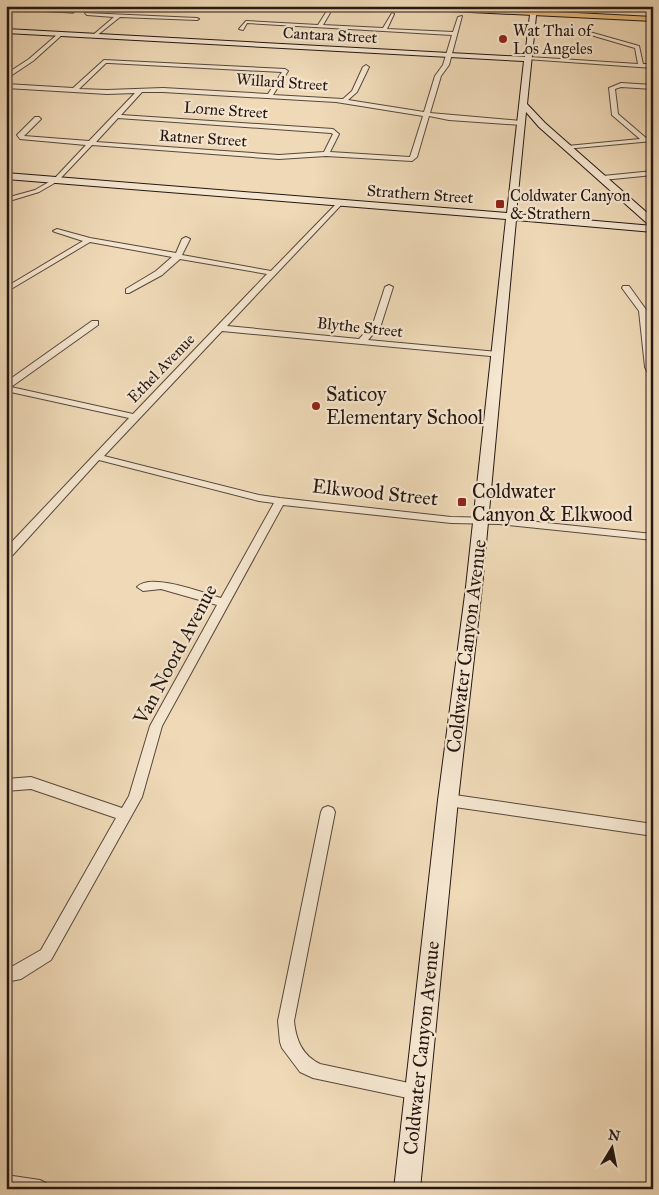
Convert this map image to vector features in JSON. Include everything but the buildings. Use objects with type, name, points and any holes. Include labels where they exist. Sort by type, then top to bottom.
[{"type":"main road","points":[[391,10],[534,10],[653,19]]},
{"type":"street","points":[[319,27],[332,6]]},
{"type":"street","points":[[384,30],[391,10]]},
{"type":"street","name":"Coldwater Canyon Avenue","points":[[406,1189],[534,10]]},
{"type":"street","points":[[88,14],[197,19]]},
{"type":"street","points":[[95,36],[119,15]]},
{"type":"street","points":[[426,114],[438,76],[446,65],[460,16]]},
{"type":"street","points":[[241,29],[246,22],[455,34]]},
{"type":"street","name":"Cantara Street","points":[[6,32],[653,66]]},
{"type":"street","points":[[586,32],[637,47],[641,65]]},
{"type":"street","points":[[6,77],[31,60],[60,34]]},
{"type":"street","points":[[74,90],[106,62],[285,71],[270,96]]},
{"type":"street","points":[[344,101],[354,92],[366,67]]},
{"type":"street","name":"Willard Street","points":[[6,86],[74,90],[163,90],[344,101],[460,120],[537,125],[567,148]]},
{"type":"street","points":[[645,140],[615,115],[612,88],[614,86],[653,87]]},
{"type":"street","points":[[6,200],[26,196],[53,182],[140,91]]},
{"type":"street","points":[[524,105],[567,148],[653,223]]},
{"type":"street","name":"Ratner Street","points":[[37,118],[20,135],[22,138],[279,157],[326,154],[412,159],[414,158],[426,114]]},
{"type":"street","name":"Lorne Street","points":[[117,116],[334,131],[336,134],[326,154]]},
{"type":"street","points":[[521,123],[542,125]]},
{"type":"street","points":[[519,147],[533,135],[551,136]]},
{"type":"street","points":[[567,148],[653,139]]},
{"type":"street","points":[[603,178],[653,173]]},
{"type":"street","name":"Strathern Street","points":[[6,176],[136,190],[186,190],[653,229]]},
{"type":"street","name":"Strathern Street","points":[[6,181],[53,182]]},
{"type":"street","name":"Ethel Avenue","points":[[6,555],[340,203]]},
{"type":"street","points":[[57,231],[89,240],[272,273]]},
{"type":"street","points":[[129,291],[159,273],[178,256],[186,239]]},
{"type":"street","points":[[6,290],[89,240]]},
{"type":"street","points":[[362,342],[377,325],[389,286]]},
{"type":"street","points":[[626,288],[643,310],[648,367],[653,375]]},
{"type":"street","points":[[6,387],[13,380],[95,323]]},
{"type":"street","name":"Blythe Street","points":[[220,328],[498,355]]},
{"type":"street","points":[[6,387],[135,417]]},
{"type":"street","name":"Elkwood Street","points":[[97,457],[259,498],[451,520],[499,521],[653,537]]},
{"type":"street","name":"Van Noord Avenue","points":[[11,974],[46,955],[126,815],[135,797],[156,726],[280,501]]},
{"type":"street","points":[[143,587],[161,584],[224,603]]},
{"type":"street","points":[[6,785],[31,783],[126,815]]},
{"type":"street","points":[[448,800],[653,830]]},
{"type":"street","points":[[328,812],[286,1022],[288,1042],[306,1066],[319,1072],[417,1092]]},
{"type":"street","points":[[6,1184],[40,1189]]},
{"type":"place","name":"Wat Thai of Los Angeles","points":[[503,39]]},
{"type":"place","name":"Coldwater Canyon & Strathern","points":[[500,204]]},
{"type":"place","name":"Saticoy Elementary School","points":[[316,406]]},
{"type":"place","name":"Coldwater Canyon & Elkwood","points":[[462,502]]}]
